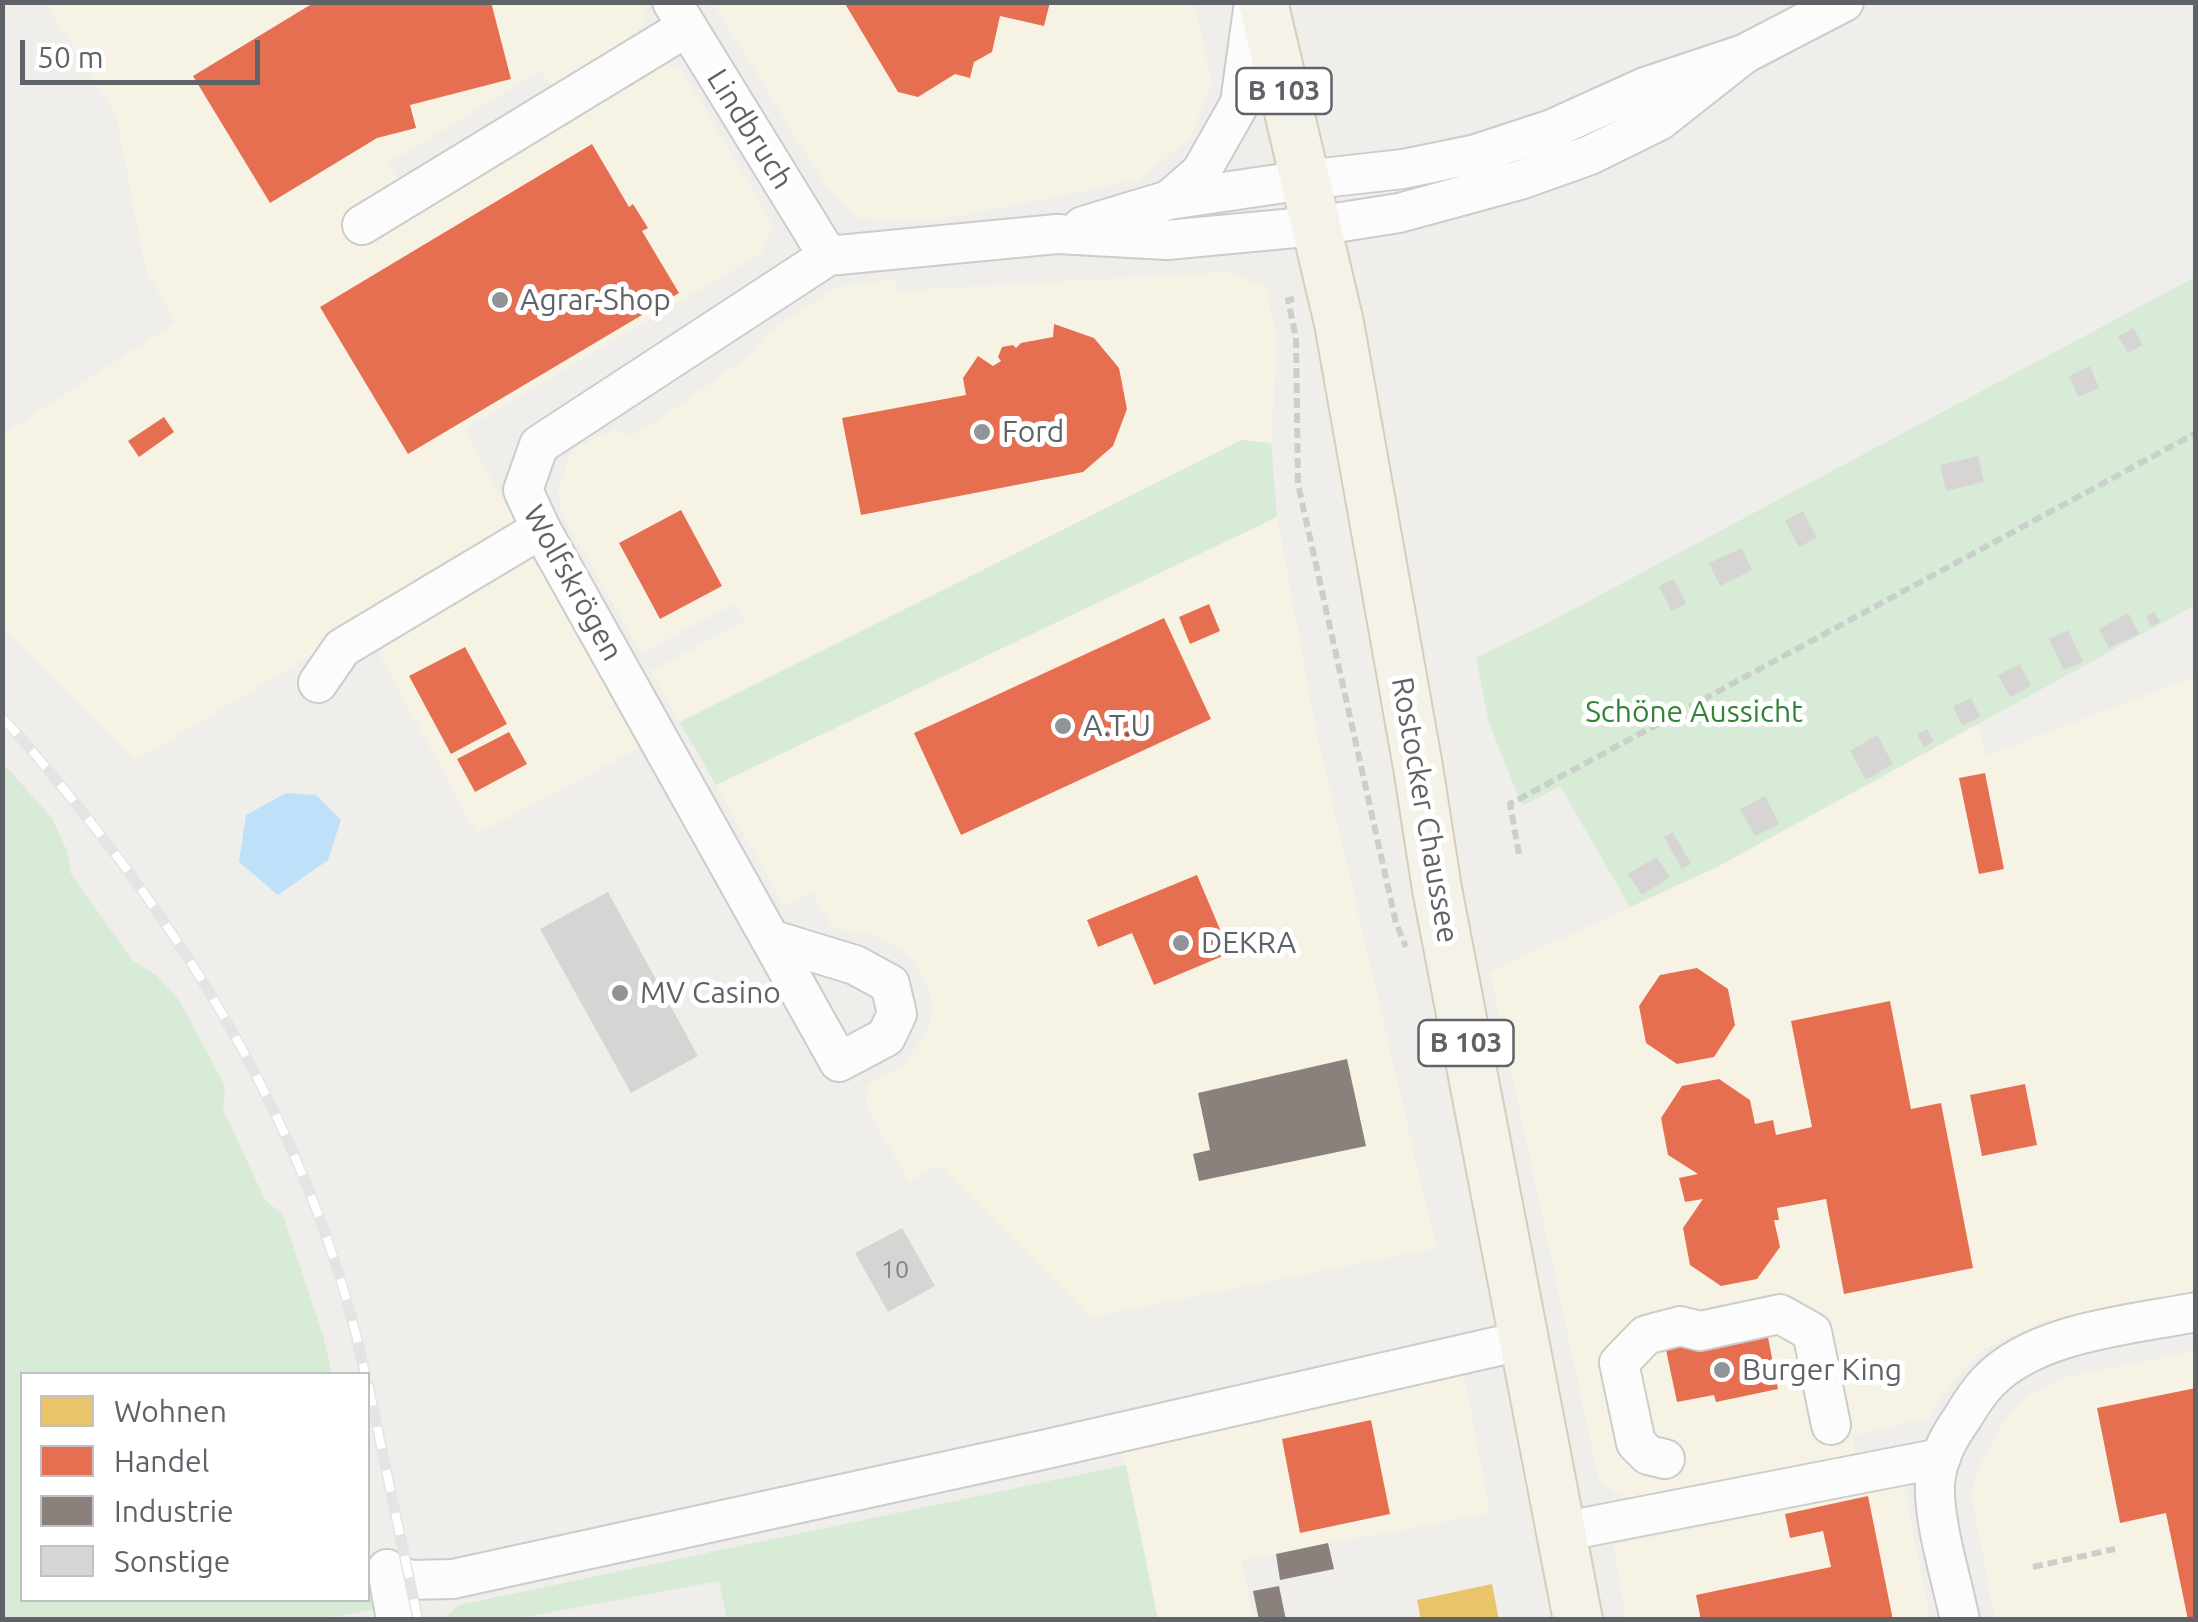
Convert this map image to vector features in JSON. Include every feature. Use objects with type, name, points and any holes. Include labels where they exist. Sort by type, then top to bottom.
[{"type":"main road","name":"Rostocker Chaussee","points":[[1264,2],[1339,323],[1446,938],[1578,1620]]},
{"type":"street","name":"Wolfskrögen","points":[[1169,200],[1201,172],[1240,103],[1254,2]]},
{"type":"street","points":[[1744,54],[1844,2]]},
{"type":"street","points":[[362,225],[680,15]]},
{"type":"street","name":"Lindbruch","points":[[680,15],[828,256]]},
{"type":"street","name":"Wolfskrögen","points":[[1057,234],[1169,200],[1403,168],[1476,154],[1552,129],[1646,87],[1744,54]]},
{"type":"street","name":"Wolfskrögen","points":[[770,940],[854,965],[890,984],[897,1014],[886,1037],[839,1062],[770,940],[541,529],[523,490],[539,446],[828,256],[1057,234],[1166,240],[1316,226],[1399,213],[1520,180],[1590,155],[1658,121],[1744,54]]},
{"type":"street","points":[[318,683],[342,648],[541,529]]},
{"type":"street","points":[[1960,1620],[1936,1508],[1936,1482],[1953,1432],[1988,1381],[2046,1344],[2196,1312]]},
{"type":"street","points":[[1665,1458],[1648,1456],[1636,1443],[1619,1362],[1646,1335],[1680,1326],[1700,1331],[1780,1314],[1812,1332],[1831,1424]]},
{"type":"street","points":[[396,1620],[387,1570],[409,1580],[453,1579],[1525,1340]]},
{"type":"street","points":[[1561,1532],[1941,1458]]},
{"type":"path","points":[[1288,300],[1296,338],[1298,484],[1396,924],[1410,956]]},
{"type":"path","points":[[1519,854],[1510,804],[2196,433]]},
{"type":"path","points":[[2032,1568],[2115,1549]]},
{"type":"shaded area","points":[[46,3],[641,3],[648,14],[630,47],[555,92],[541,70],[389,163],[401,185],[351,215],[369,243],[667,65],[681,69],[773,225],[762,253],[464,429],[519,530],[135,761],[3,627],[3,435],[176,322],[146,270],[116,115]]},
{"type":"shaded area","points":[[713,3],[1194,3],[1212,83],[1190,138],[1138,180],[939,220],[860,218],[826,186]]},
{"type":"shaded area","points":[[1230,272],[1266,288],[1277,337],[1271,443],[1241,440],[680,722],[651,671],[746,621],[736,603],[641,653],[562,514],[558,490],[572,450],[614,429],[630,436],[647,428],[752,354],[765,334],[835,288],[894,279],[897,291]]},
{"type":"shaded area","points":[[1277,517],[1317,736],[1436,1248],[1090,1317],[938,1165],[909,1182],[866,1106],[868,1085],[905,1064],[929,1028],[932,1003],[925,979],[909,956],[880,937],[832,927],[812,892],[785,906],[716,785]]},
{"type":"shaded area","points":[[529,551],[639,748],[477,834],[375,646]]},
{"type":"shaded area","points":[[2195,677],[2195,1291],[2043,1321],[1982,1350],[1950,1384],[1928,1418],[1852,1436],[1857,1461],[1639,1503],[1616,1493],[1599,1480],[1490,972],[1717,867],[1978,724],[1985,756]]},
{"type":"shaded area","points":[[2195,1351],[2195,1619],[1995,1619],[1972,1497],[1976,1471],[2001,1426],[2030,1394],[2062,1378]]},
{"type":"shaded area","points":[[1463,1370],[1490,1513],[1241,1560],[1254,1619],[1157,1619],[1122,1449]]},
{"type":"shaded area","points":[[1904,1486],[1930,1619],[1626,1619],[1613,1545]]},
{"type":"green space","name":"Schöne Aussicht","points":[[2195,277],[2195,605],[1717,867],[1630,907],[1560,786],[1522,806],[1489,723],[1476,658]]},
{"type":"green space","points":[[1242,440],[1271,443],[1277,517],[716,785],[680,722]]},
{"type":"green space","points":[[2,762],[52,818],[67,851],[71,874],[133,961],[156,975],[179,1000],[225,1086],[223,1109],[265,1200],[283,1215],[332,1372],[20,1372],[20,1602],[370,1602],[370,1594],[377,1597],[380,1608],[318,1620],[3,1619]]},
{"type":"green space","points":[[1126,1465],[1158,1619],[727,1619],[719,1581],[515,1619],[443,1619],[459,1605]]},
{"type":"water","points":[[286,793],[316,795],[341,820],[328,860],[278,895],[239,862],[246,815]]},
{"type":"building: Wohnen","points":[[1492,1584],[1499,1620],[1421,1620],[1417,1600]]},
{"type":"building: Handel","points":[[315,2],[491,2],[511,79],[410,105],[416,128],[377,138],[270,203],[193,76]]},
{"type":"building: Handel","points":[[844,2],[1050,2],[1044,26],[1000,16],[992,52],[974,62],[970,78],[955,74],[918,97],[898,92]]},
{"type":"building: Handel","name":"Agrar-Shop","points":[[592,144],[629,207],[633,204],[648,228],[642,231],[679,293],[408,454],[320,307]]},
{"type":"building: Handel","name":"Ford","points":[[1054,324],[1094,338],[1119,368],[1127,409],[1113,446],[1083,472],[861,515],[842,418],[966,395],[963,378],[978,356],[993,366],[1001,361],[998,357],[1002,347],[1016,348],[1021,343],[1053,337]]},
{"type":"building: Handel","points":[[164,417],[174,432],[139,457],[128,441]]},
{"type":"building: Handel","points":[[681,510],[722,586],[660,619],[619,543]]},
{"type":"building: Handel","points":[[1209,604],[1220,631],[1190,644],[1179,617]]},
{"type":"building: Handel","name":"A.T.U","points":[[1164,618],[1211,719],[961,835],[914,733]]},
{"type":"building: Handel","points":[[465,647],[507,724],[451,754],[409,676]]},
{"type":"building: Handel","points":[[509,732],[527,764],[475,792],[457,759]]},
{"type":"building: Handel","points":[[1985,773],[2004,869],[1979,874],[1959,778]]},
{"type":"building: Handel","points":[[1197,875],[1230,953],[1154,985],[1132,933],[1098,947],[1087,920]]},
{"type":"building: Handel","points":[[1697,968],[1728,989],[1735,1025],[1714,1057],[1677,1064],[1646,1043],[1639,1006],[1660,975]]},
{"type":"building: Handel","points":[[1890,1001],[1911,1109],[1941,1103],[1973,1268],[1844,1294],[1826,1199],[1777,1208],[1779,1220],[1774,1220],[1780,1247],[1757,1279],[1721,1286],[1690,1265],[1683,1228],[1703,1199],[1685,1202],[1679,1178],[1698,1174],[1668,1155],[1661,1118],[1682,1086],[1719,1079],[1750,1100],[1755,1124],[1773,1120],[1776,1135],[1812,1127],[1791,1021]]},
{"type":"building: Handel","points":[[2025,1084],[2037,1145],[1982,1156],[1970,1095]]},
{"type":"building: Handel","name":"Burger King","points":[[1766,1327],[1778,1389],[1716,1402],[1714,1395],[1677,1402],[1666,1350]]},
{"type":"building: Handel","points":[[2196,1388],[2196,1620],[2188,1620],[2166,1513],[2120,1523],[2097,1408]]},
{"type":"building: Handel","points":[[1371,1420],[1390,1514],[1300,1533],[1282,1439]]},
{"type":"building: Handel","points":[[1868,1496],[1893,1620],[1701,1620],[1696,1595],[1831,1567],[1823,1531],[1790,1538],[1785,1514]]},
{"type":"building: Industrie","points":[[1347,1059],[1366,1146],[1199,1181],[1193,1154],[1210,1150],[1198,1093]]},
{"type":"building: Industrie","points":[[1328,1543],[1334,1569],[1280,1580],[1276,1554]]},
{"type":"building: Industrie","points":[[1279,1586],[1286,1620],[1259,1620],[1253,1591]]},
{"type":"building: Sonstige","points":[[2133,328],[2143,345],[2128,353],[2118,336]]},
{"type":"building: Sonstige","points":[[2090,366],[2099,388],[2078,397],[2069,376]]},
{"type":"building: Sonstige","points":[[1978,456],[1984,482],[1946,491],[1940,465]]},
{"type":"building: Sonstige","points":[[1803,511],[1817,538],[1799,547],[1785,521]]},
{"type":"building: Sonstige","points":[[1742,548],[1752,570],[1720,586],[1709,563]]},
{"type":"building: Sonstige","points":[[1674,579],[1686,604],[1671,611],[1659,586]]},
{"type":"building: Sonstige","points":[[2154,612],[2160,622],[2152,627],[2146,617]]},
{"type":"building: Sonstige","points":[[2128,613],[2139,634],[2109,648],[2099,629]]},
{"type":"building: Sonstige","points":[[2068,630],[2083,662],[2064,670],[2049,639]]},
{"type":"building: Sonstige","points":[[2020,664],[2031,686],[2010,697],[1998,675]]},
{"type":"building: Sonstige","points":[[1971,698],[1980,717],[1962,726],[1953,706]]},
{"type":"building: Sonstige","points":[[1927,729],[1934,742],[1924,747],[1917,734]]},
{"type":"building: Sonstige","points":[[1877,735],[1893,764],[1866,780],[1850,751]]},
{"type":"building: Sonstige","points":[[1765,796],[1779,824],[1755,836],[1740,809]]},
{"type":"building: Sonstige","points":[[1673,832],[1691,864],[1682,869],[1664,837]]},
{"type":"building: Sonstige","points":[[1656,857],[1670,877],[1642,895],[1628,874]]},
{"type":"building: Sonstige","name":"MV Casino","points":[[608,892],[698,1056],[631,1093],[540,929]]},
{"type":"building: Sonstige","points":[[902,1228],[935,1286],[888,1312],[855,1253]]},
{"type":"railway","points":[[2,718],[118,857],[211,994],[251,1066],[288,1140],[319,1217],[345,1294],[364,1372]]},
{"type":"railway","points":[[370,1393],[418,1620]]},
{"type":"place","name":"Agrar-Shop","points":[[500,300]]},
{"type":"place","name":"Ford","points":[[982,432]]},
{"type":"place","name":"A.T.U","points":[[1063,726]]},
{"type":"place","name":"DEKRA","points":[[1181,943]]},
{"type":"place","name":"MV Casino","points":[[620,993]]},
{"type":"place","name":"Burger King","points":[[1722,1370]]}]
